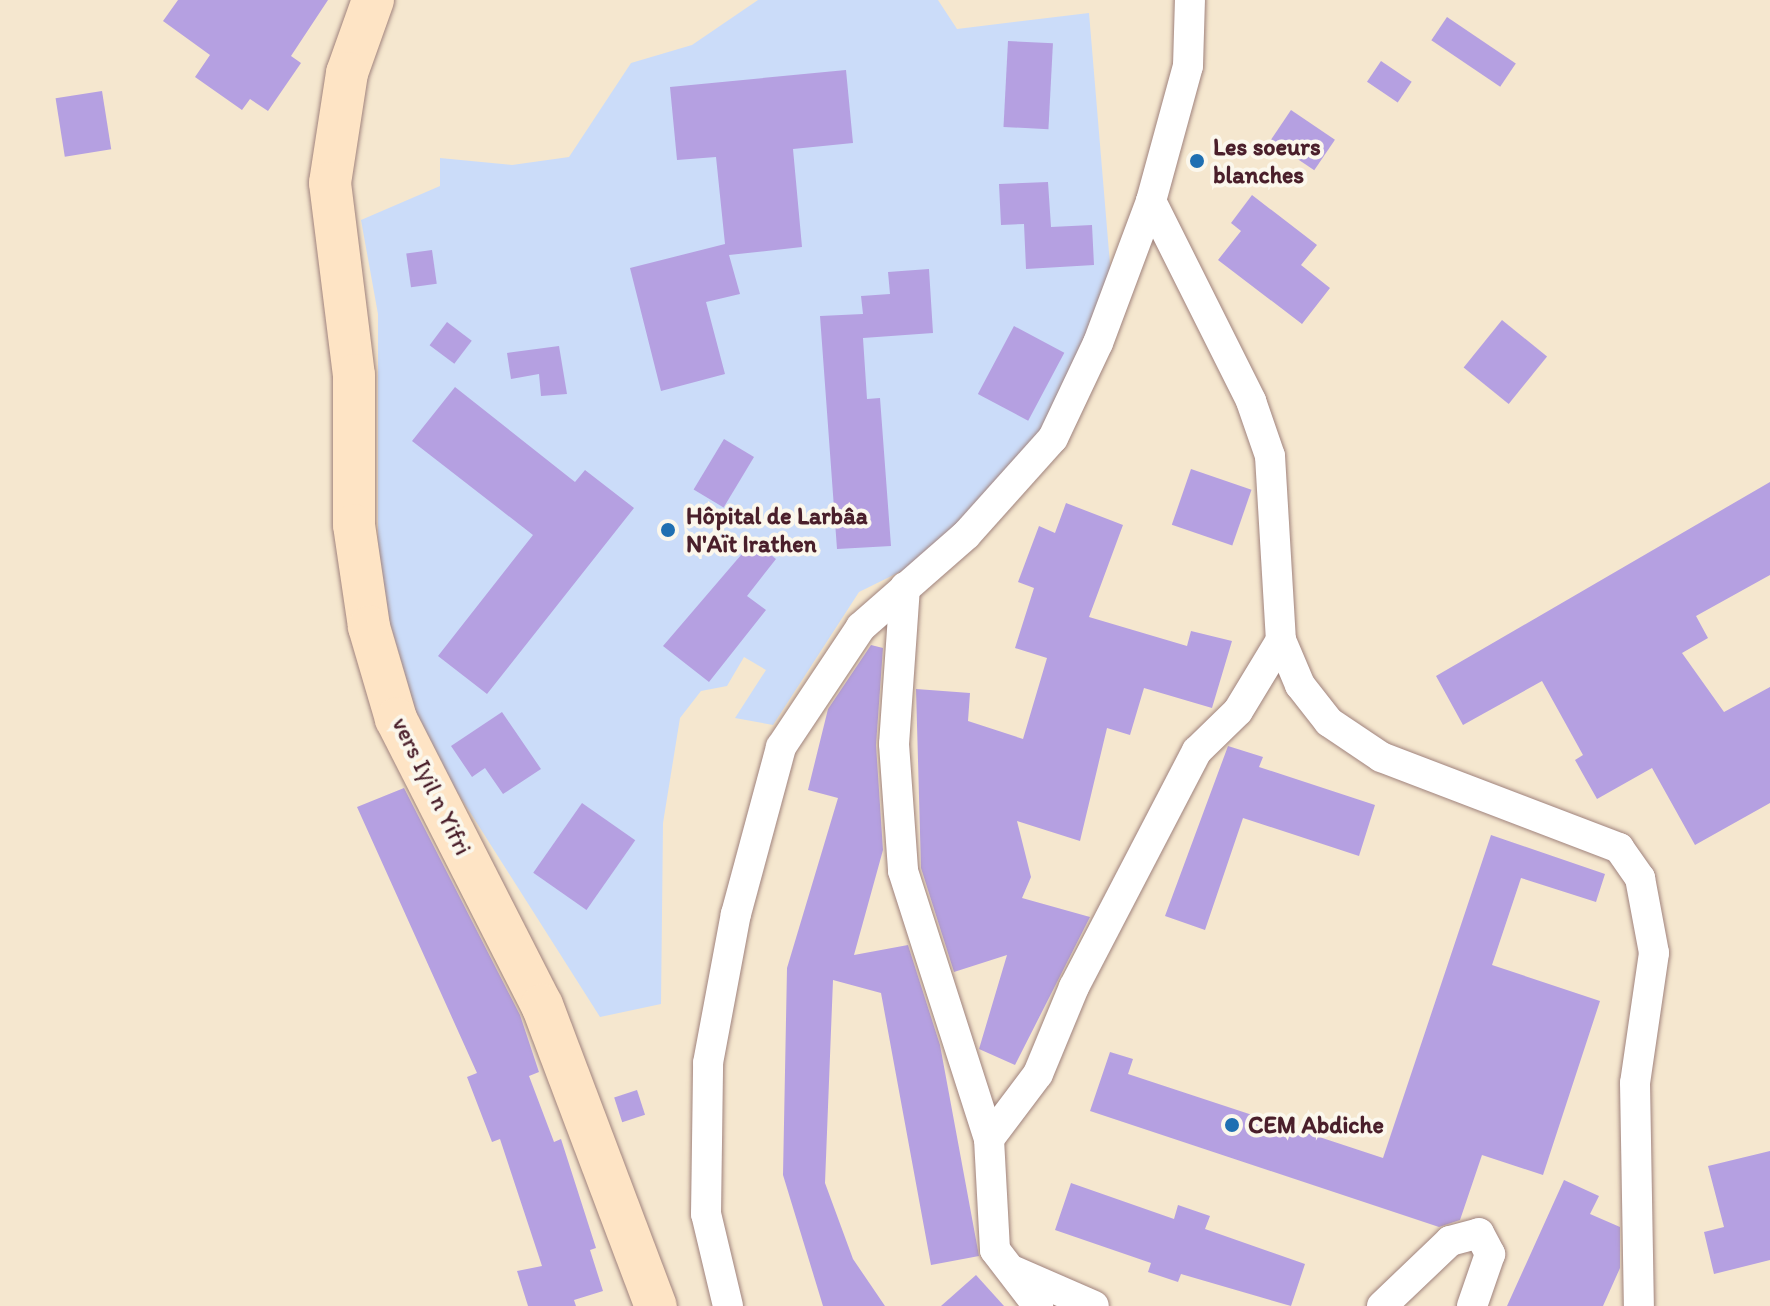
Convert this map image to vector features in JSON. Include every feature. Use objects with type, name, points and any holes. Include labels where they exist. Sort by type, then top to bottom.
[{"type":"main road","name":"vers Iγil n Yifri","points":[[373,0],[347,73],[330,183],[354,375],[354,525],[369,627],[396,719],[542,1005],[656,1306]]},
{"type":"street","points":[[728,1306],[706,1214],[708,1063],[736,914],[781,747],[861,627],[966,535],[1053,438],[1151,201],[1188,66],[1190,0]]},
{"type":"street","points":[[1151,201],[1251,401],[1270,456],[1281,640],[1300,685],[1329,722],[1381,757],[1619,848],[1640,878],[1654,953],[1635,1083],[1639,1306]]},
{"type":"street","points":[[905,587],[895,816],[903,871],[989,1139],[989,1231],[1009,1269],[1038,1306]]},
{"type":"street","points":[[989,1139],[1038,1074],[1074,987],[1197,751],[1238,711],[1281,640]]},
{"type":"street","points":[[1382,1306],[1450,1241],[1479,1233],[1490,1254],[1472,1306]]},
{"type":"street","points":[[1009,1269],[1094,1306]]},
{"type":"shaded area","name":"Hôpital de Larbâa N'Aït Irathen","points":[[758,0],[938,0],[957,29],[1089,13],[1111,276],[1057,408],[993,500],[924,560],[859,592],[773,725],[735,718],[766,670],[744,657],[727,686],[701,691],[680,718],[663,823],[661,1004],[600,1017],[428,746],[391,649],[378,585],[378,314],[361,220],[440,186],[440,158],[512,165],[569,157],[631,63],[692,45]]},
{"type":"building","points":[[178,0],[328,0],[291,56],[301,63],[268,111],[250,99],[242,110],[195,77],[210,55],[163,21]]},
{"type":"building","points":[[1447,17],[1516,63],[1500,87],[1431,40]]},
{"type":"building","points":[[1008,41],[1053,43],[1048,129],[1003,127]]},
{"type":"building","points":[[1381,61],[1412,82],[1398,102],[1367,82]]},
{"type":"building","points":[[846,70],[853,143],[793,149],[802,247],[729,255],[740,294],[706,302],[725,374],[661,391],[630,268],[725,244],[716,157],[677,160],[670,87]]},
{"type":"building","points":[[102,91],[111,149],[65,157],[56,98]]},
{"type":"building","points":[[1291,110],[1335,140],[1314,170],[1270,141]]},
{"type":"building","points":[[1048,182],[1051,227],[1092,225],[1094,265],[1026,269],[1024,224],[1001,225],[999,184]]},
{"type":"building","points":[[1252,195],[1317,245],[1301,265],[1330,288],[1302,324],[1218,260],[1241,231],[1231,223]]},
{"type":"building","points":[[432,250],[437,284],[411,287],[406,254]]},
{"type":"building","points":[[929,269],[933,333],[863,338],[867,399],[880,398],[891,546],[837,549],[820,316],[863,314],[861,296],[890,294],[888,272]]},
{"type":"building","points":[[1502,320],[1547,357],[1509,404],[1464,367]]},
{"type":"building","points":[[447,322],[472,341],[454,364],[430,345]]},
{"type":"building","points":[[1014,326],[1064,353],[1028,421],[978,394]]},
{"type":"building","points":[[559,346],[567,394],[541,396],[539,374],[511,379],[507,353]]},
{"type":"building","points":[[455,387],[575,482],[585,470],[634,508],[487,694],[438,656],[533,535],[412,441]]},
{"type":"building","points":[[724,439],[754,457],[724,508],[694,490]]},
{"type":"building","points":[[1191,469],[1252,490],[1232,546],[1172,525]]},
{"type":"building","points":[[1770,482],[1770,575],[1696,616],[1708,638],[1682,653],[1724,712],[1770,687],[1770,803],[1695,845],[1652,768],[1597,799],[1575,760],[1583,755],[1542,681],[1463,725],[1436,676]]},
{"type":"building","points":[[1066,503],[1123,525],[1089,617],[1187,646],[1191,631],[1232,641],[1212,708],[1144,688],[1130,735],[1107,728],[1080,841],[1017,821],[1031,877],[1022,898],[1090,917],[1015,1065],[979,1049],[1007,955],[954,972],[921,868],[916,689],[970,693],[968,721],[1023,739],[1047,658],[1015,648],[1034,588],[1018,582],[1039,526],[1055,533]]},
{"type":"building","points":[[753,541],[776,559],[747,596],[766,610],[709,682],[663,646]]},
{"type":"building","points":[[871,645],[883,648],[876,745],[883,850],[854,955],[908,945],[940,1045],[979,1256],[931,1265],[881,993],[833,980],[825,1183],[853,1259],[885,1306],[823,1306],[783,1175],[787,968],[838,798],[808,790],[828,709]]},
{"type":"building","points":[[502,712],[541,769],[503,794],[485,768],[472,777],[451,746]]},
{"type":"building","points":[[1228,746],[1263,757],[1259,767],[1375,805],[1359,856],[1243,818],[1205,930],[1165,916]]},
{"type":"building","points":[[404,788],[520,1015],[539,1072],[529,1076],[554,1142],[561,1139],[596,1248],[590,1250],[603,1291],[574,1300],[576,1306],[528,1306],[517,1271],[542,1266],[500,1139],[492,1142],[467,1077],[477,1073],[357,807]]},
{"type":"building","points":[[582,803],[635,840],[586,910],[533,873]]},
{"type":"building","points":[[1491,835],[1605,874],[1596,902],[1521,878],[1492,965],[1600,1001],[1543,1175],[1482,1155],[1460,1220],[1439,1227],[1090,1111],[1110,1052],[1133,1059],[1128,1074],[1383,1158]]},
{"type":"building","points":[[637,1090],[645,1115],[622,1122],[614,1097]]},
{"type":"building","points":[[1770,1151],[1770,1260],[1714,1274],[1704,1232],[1724,1227],[1708,1166]]},
{"type":"building","points":[[1564,1180],[1599,1196],[1590,1214],[1620,1227],[1620,1268],[1603,1306],[1507,1306]]},
{"type":"building","points":[[1071,1183],[1174,1219],[1178,1205],[1210,1216],[1205,1229],[1305,1264],[1291,1306],[1181,1274],[1178,1282],[1148,1272],[1151,1263],[1055,1230]]},
{"type":"building","points":[[976,1275],[1004,1306],[941,1306]]},
{"type":"place","name":"Les soeurs blanches","points":[[1197,161]]},
{"type":"place","name":"Hôpital de Larbâa N'Aït Irathen","points":[[668,530]]},
{"type":"place","name":"CEM Abdiche","points":[[1232,1125]]}]
